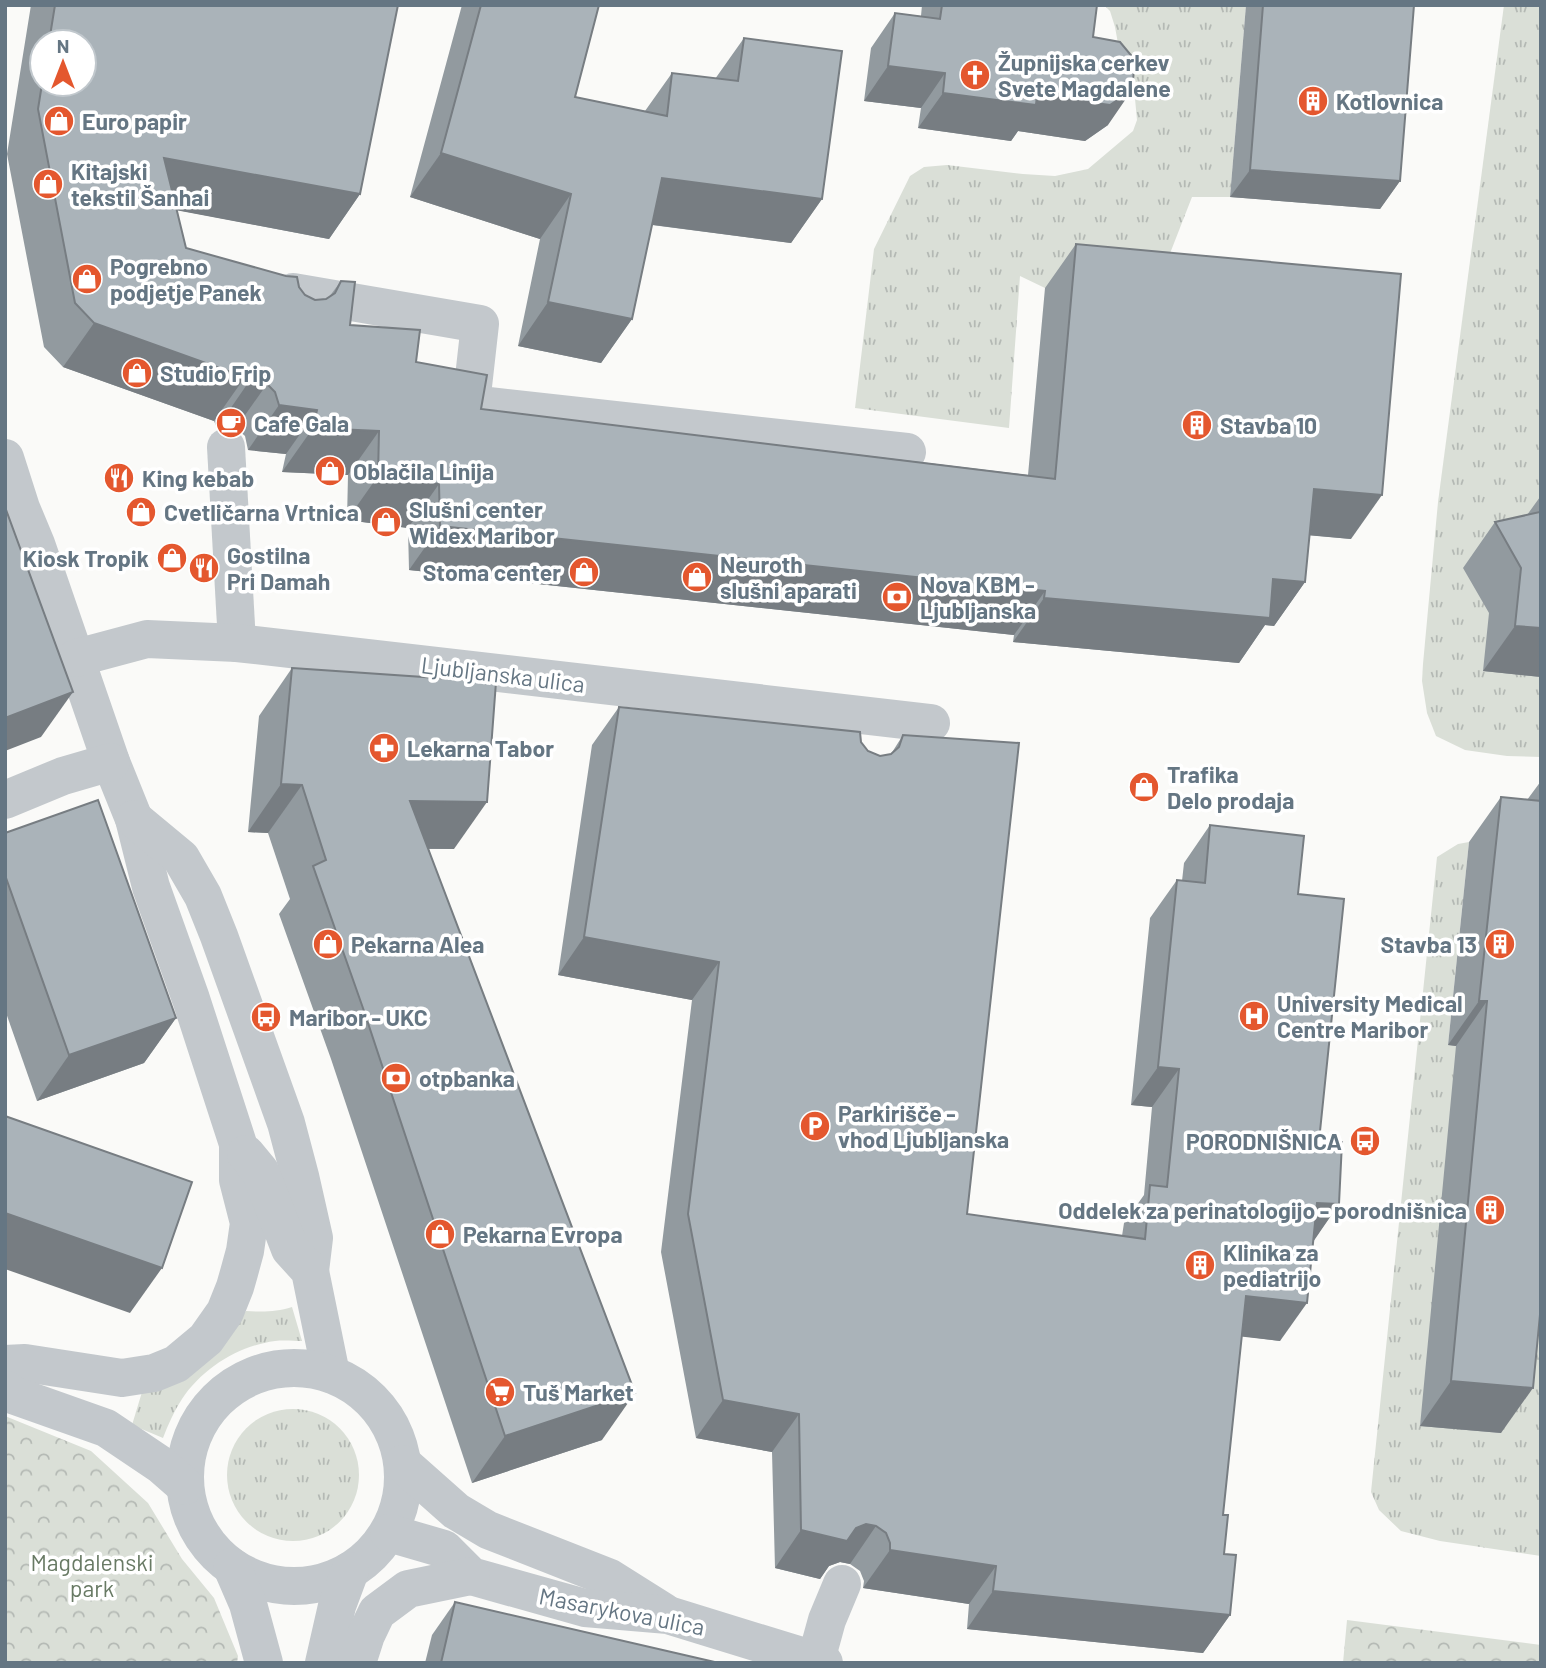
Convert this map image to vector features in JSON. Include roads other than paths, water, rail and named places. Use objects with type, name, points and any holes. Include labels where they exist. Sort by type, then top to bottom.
[{"type":"street","points":[[288,323],[293,292],[480,324],[471,404],[907,452]]},
{"type":"street","points":[[226,447],[237,643]]},
{"type":"street","points":[[5,458],[111,762],[134,820],[151,887],[238,1144],[238,1180],[249,1223],[245,1251],[225,1312],[206,1339],[176,1364],[154,1373],[122,1378],[25,1363],[5,1364]]},
{"type":"street","name":"Ljubljanska ulica","points":[[76,658],[147,639],[237,643],[859,733],[931,723]]},
{"type":"street","points":[[5,800],[63,776],[111,762]]},
{"type":"street","points":[[134,820],[181,858],[203,896],[224,948],[286,1123],[300,1176],[314,1238],[310,1270],[331,1374]]},
{"type":"street","points":[[238,1144],[260,1171],[289,1249],[310,1270]]},
{"type":"street","points":[[301,1368],[331,1374],[367,1396],[395,1434],[403,1464],[403,1487],[398,1511],[389,1533],[375,1552],[350,1571],[325,1581],[297,1586],[251,1578],[232,1567],[201,1535],[188,1506],[184,1486],[184,1463],[188,1445],[211,1406],[232,1386],[271,1370],[301,1368]]},
{"type":"street","points":[[5,1389],[10,1394],[106,1428],[161,1465],[184,1486]]},
{"type":"street","points":[[403,1464],[456,1511],[488,1530],[610,1578],[668,1615]]},
{"type":"street","name":"Masarykova ulica","points":[[389,1533],[443,1549],[471,1576],[585,1608],[668,1615],[820,1661]]},
{"type":"street","points":[[232,1567],[248,1604],[264,1663]]},
{"type":"street","points":[[324,1663],[337,1606],[350,1571]]},
{"type":"street","points":[[357,1663],[377,1612],[408,1589],[471,1576]]},
{"type":"street","points":[[820,1661],[828,1620],[842,1584]]},
{"type":"place","name":"Župnijska cerkev Svete Magdalene","points":[[975,75]]},
{"type":"place","name":"Kotlovnica","points":[[1313,101]]},
{"type":"place","name":"Euro papir","points":[[59,121]]},
{"type":"place","name":"Kitajski tekstil Šanhai","points":[[48,184]]},
{"type":"place","name":"Pogrebno podjetje Panek","points":[[87,279]]},
{"type":"place","name":"Studio Frip","points":[[137,373]]},
{"type":"place","name":"Cafe Gala","points":[[231,423]]},
{"type":"place","name":"Stavba 10","points":[[1197,425]]},
{"type":"place","name":"Oblačila Linija","points":[[330,471]]},
{"type":"place","name":"King kebab","points":[[119,478]]},
{"type":"place","name":"Cvetličarna Vrtnica","points":[[141,512]]},
{"type":"place","name":"Slušni center Widex Maribor","points":[[386,522]]},
{"type":"place","name":"Kiosk Tropik","points":[[172,558]]},
{"type":"place","name":"Gostilna Pri Damah","points":[[204,568]]},
{"type":"place","name":"Stoma center","points":[[584,572]]},
{"type":"place","name":"Neuroth slušni aparati","points":[[697,577]]},
{"type":"place","name":"Nova KBM - Ljubljanska","points":[[897,597]]},
{"type":"place","name":"Lekarna Tabor","points":[[384,748]]},
{"type":"place","name":"Trafika Delo prodaja","points":[[1144,787]]},
{"type":"place","name":"Pekarna Alea","points":[[328,944]]},
{"type":"place","name":"Stavba 13","points":[[1500,944]]},
{"type":"place","name":"University Medical Centre Maribor","points":[[1254,1016]]},
{"type":"place","name":"Maribor - UKC","points":[[266,1017]]},
{"type":"place","name":"otpbanka","points":[[396,1078]]},
{"type":"place","name":"Parkirišče - vhod Ljubljanska","points":[[815,1126]]},
{"type":"place","name":"PORODNIŠNICA","points":[[1365,1141]]},
{"type":"place","name":"Oddelek za perinatologijo - porodnišnica","points":[[1490,1210]]},
{"type":"place","name":"Pekarna Evropa","points":[[440,1234]]},
{"type":"place","name":"Klinika za pediatrijo","points":[[1200,1265]]},
{"type":"place","name":"Tuš Market","points":[[500,1392]]},
{"type":"park label","name":"Magdalenski park","points":[[92,1575]]}]
